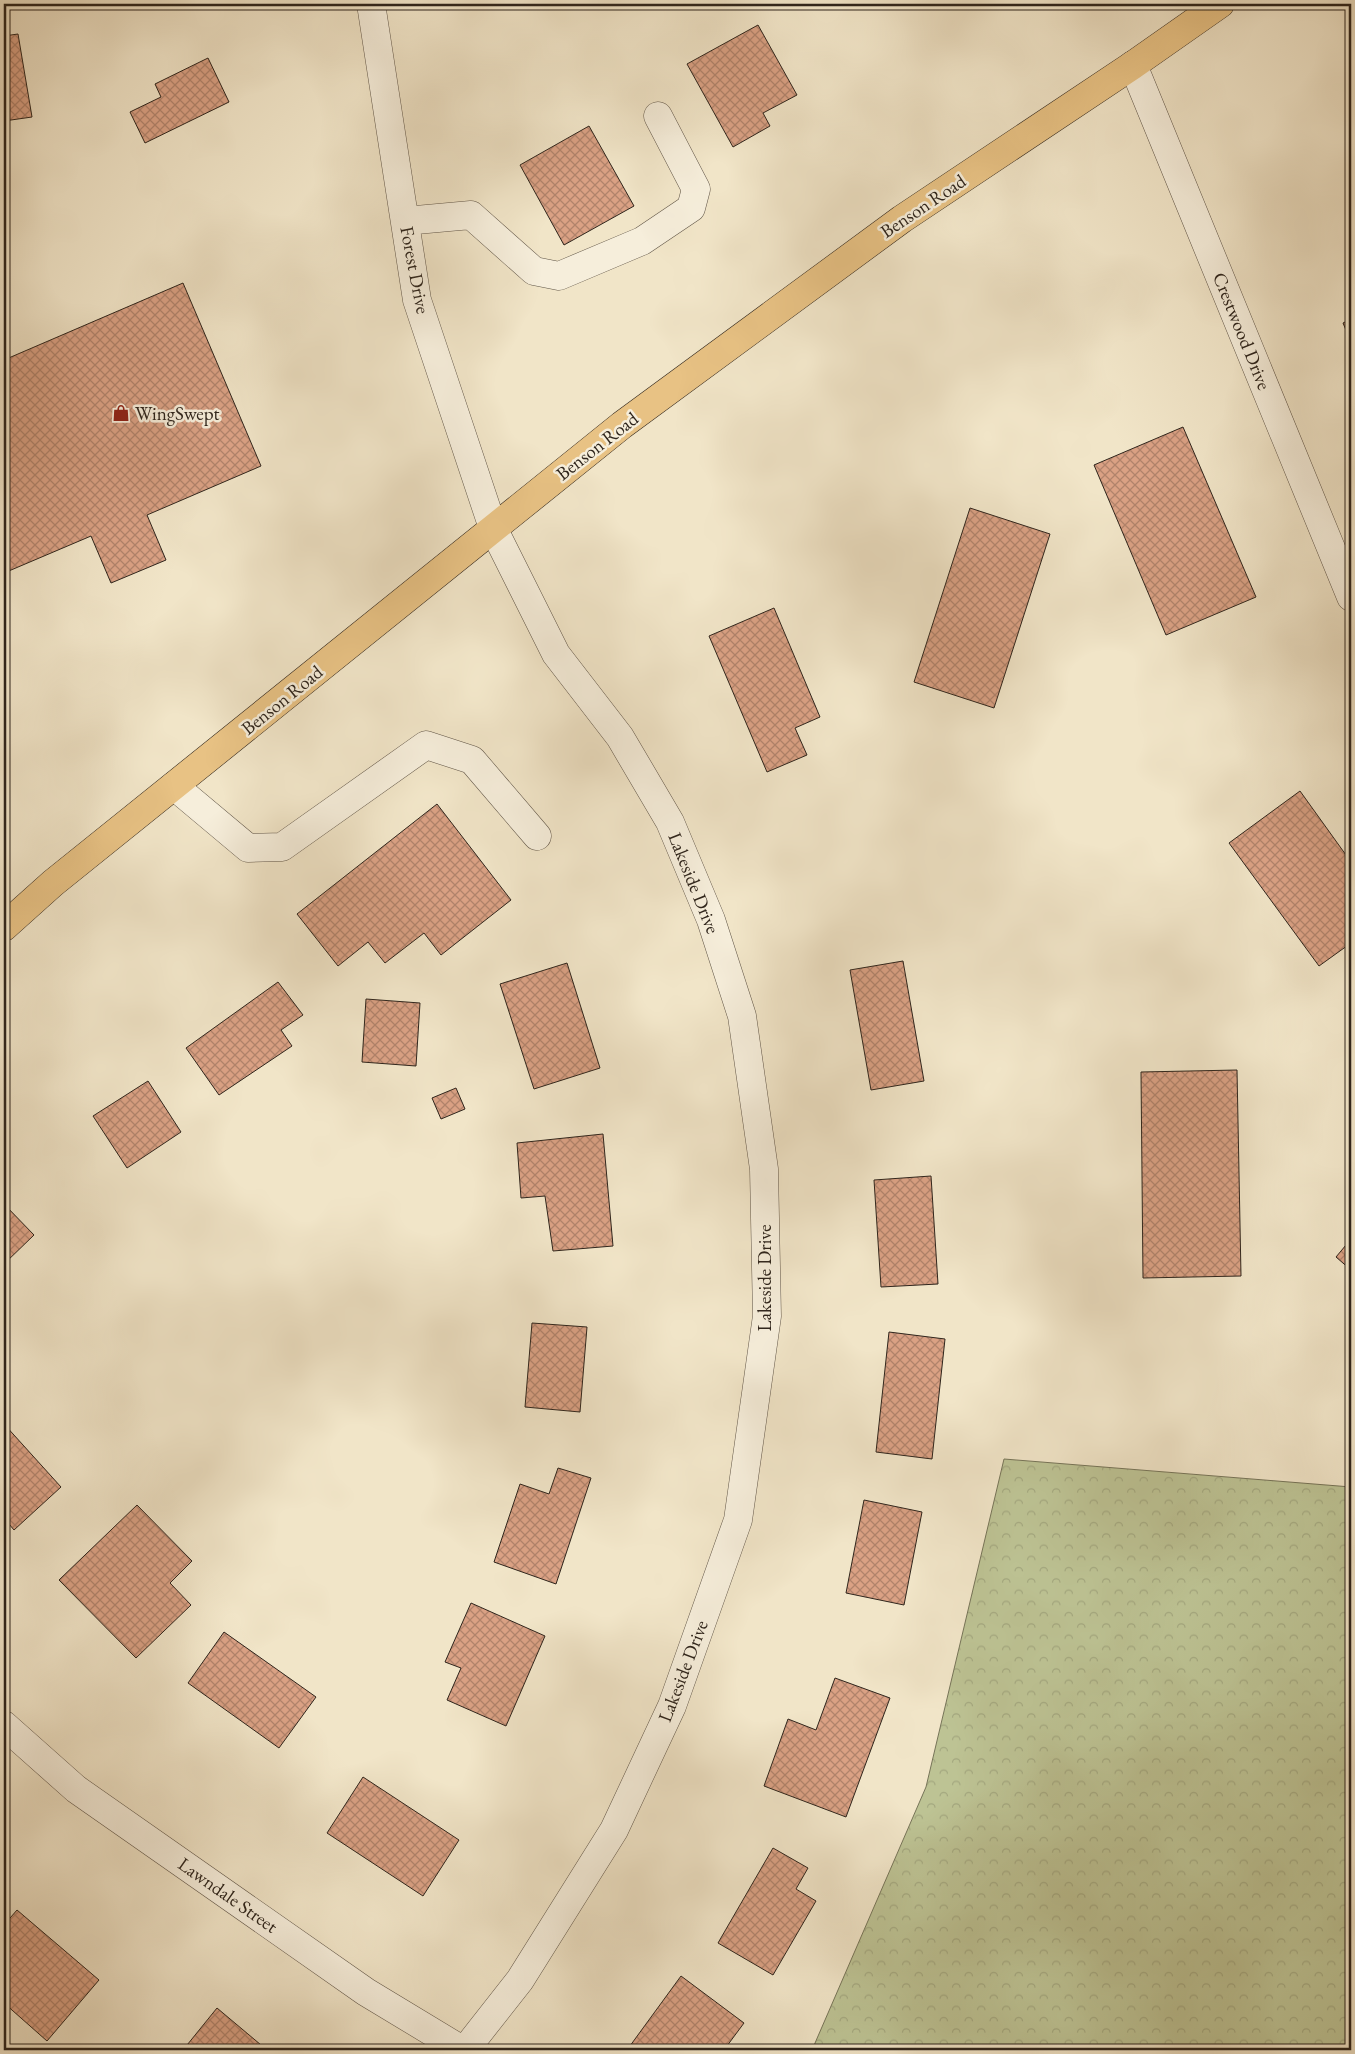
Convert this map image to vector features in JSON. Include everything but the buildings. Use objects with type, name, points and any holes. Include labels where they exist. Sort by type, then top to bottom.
[{"type":"main road","name":"Benson Road","points":[[4,927],[53,883],[622,425],[902,219],[1133,65],[1220,4]]},
{"type":"street","name":"Forest Drive","points":[[371,4],[417,300],[493,528]]},
{"type":"street","name":"Crestwood Drive","points":[[1133,65],[1351,598]]},
{"type":"street","points":[[405,221],[471,215],[534,271],[559,276],[642,241],[691,208],[696,189],[658,116]]},
{"type":"street","name":"Lakeside Drive","points":[[463,2050],[520,1980],[614,1830],[672,1706],[738,1520],[767,1316],[762,1160],[742,1016],[711,920],[670,822],[620,737],[556,654],[493,528]]},
{"type":"street","points":[[174,786],[248,848],[282,847],[426,746],[472,760],[536,836]]},
{"type":"street","name":"Lawndale Street","points":[[4,1725],[76,1789],[366,1992],[463,2050]]},
{"type":"green space","points":[[1004,1459],[1351,1487],[1351,2050],[812,2050],[926,1787]]},
{"type":"place","name":"WingSwept","points":[[121,413]]}]
